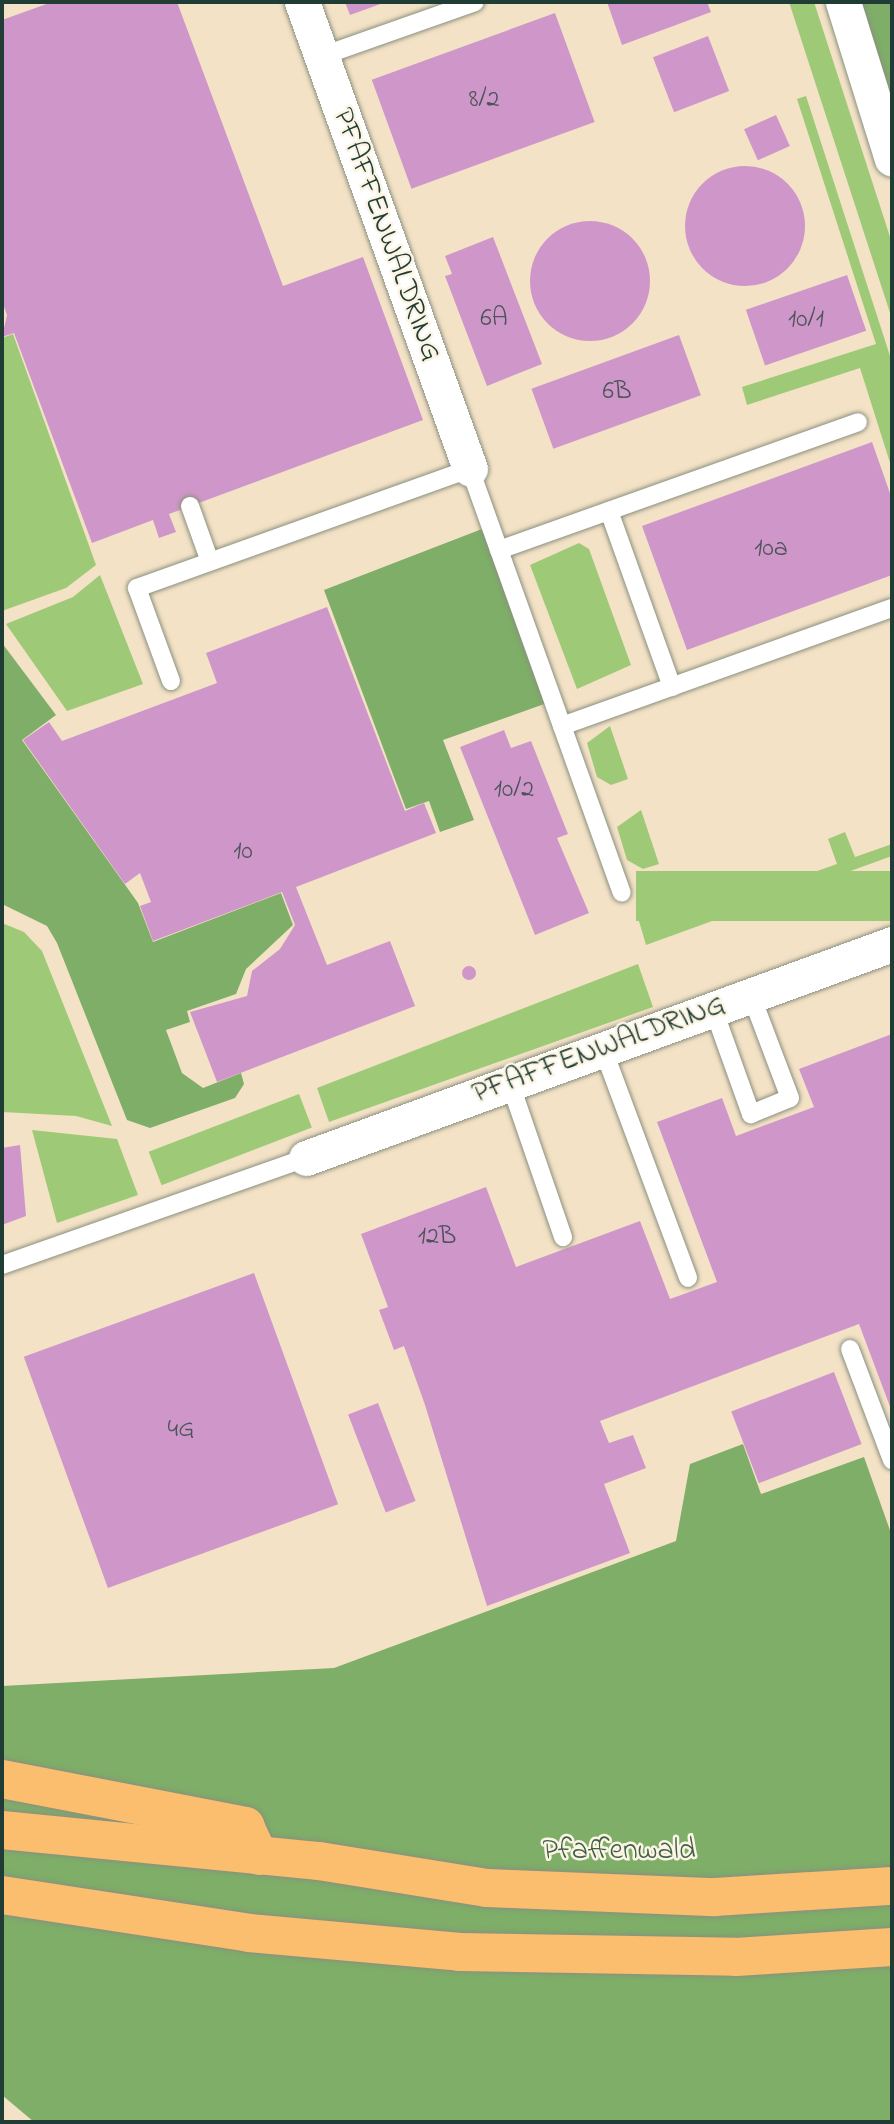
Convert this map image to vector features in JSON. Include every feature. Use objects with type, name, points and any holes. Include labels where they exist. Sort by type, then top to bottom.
[{"type":"highway","points":[[2,1779],[245,1826],[259,1856]]},
{"type":"highway","points":[[2,1830],[259,1856],[487,1888],[715,1897],[892,1886]]},
{"type":"highway","points":[[2,1895],[249,1933],[460,1952],[722,1958],[892,1947]]},
{"type":"highway","points":[[2,1921],[73,1908]]},
{"type":"street","name":"PFAFFENWALDRING","points":[[302,2],[470,469]]},
{"type":"street","points":[[843,2],[892,159]]},
{"type":"street","name":"PFAFFENWALDRING","points":[[306,1158],[892,944]]},
{"type":"lane","points":[[322,56],[475,2]]},
{"type":"lane","points":[[499,550],[858,422]]},
{"type":"lane","points":[[171,681],[137,588],[470,469],[622,892]]},
{"type":"lane","points":[[190,506],[210,562]]},
{"type":"lane","points":[[609,511],[672,687]]},
{"type":"lane","points":[[562,726],[892,608]]},
{"type":"lane","points":[[713,1008],[751,1114],[790,1098],[751,995]]},
{"type":"lane","points":[[603,1049],[688,1278]]},
{"type":"lane","points":[[509,1083],[563,1237]]},
{"type":"lane","points":[[2,1265],[306,1158]]},
{"type":"lane","points":[[850,1349],[892,1460]]},
{"type":"green space","points":[[789,2],[814,2],[892,243],[892,319]]},
{"type":"green space","points":[[859,2],[892,2],[892,103]]},
{"type":"green space","points":[[806,96],[892,362],[892,469],[860,368],[747,405],[742,387],[876,344],[797,99]]},
{"type":"green space","points":[[13,334],[96,565],[66,588],[2,611],[2,338]]},
{"type":"green space","points":[[482,529],[547,703],[443,740],[474,820],[440,832],[429,801],[406,809],[324,590]]},
{"type":"green space","points":[[579,543],[589,549],[631,665],[577,689],[530,565]]},
{"type":"green space","points":[[100,575],[143,684],[67,711],[6,624],[73,597]]},
{"type":"green space","points":[[2,643],[56,715],[22,740],[138,903],[153,942],[281,893],[293,925],[246,969],[236,994],[187,1011],[190,1022],[166,1030],[182,1073],[203,1088],[241,1073],[244,1084],[235,1098],[150,1128],[127,1120],[57,943],[47,926],[2,904]]},
{"type":"green space","points":[[610,726],[628,779],[611,785],[597,777],[587,743]]},
{"type":"green space","points":[[641,810],[659,864],[643,869],[627,860],[617,827]]},
{"type":"green space","points":[[845,832],[855,857],[892,844],[892,856],[646,945],[636,911],[673,897],[681,919],[837,864],[828,839]]},
{"type":"green space","points":[[636,871],[892,871],[892,921],[636,921]]},
{"type":"green space","points":[[2,923],[24,932],[42,951],[112,1126],[76,1116],[2,1112]]},
{"type":"green space","points":[[638,964],[653,1007],[329,1122],[317,1088]]},
{"type":"green space","points":[[299,1094],[312,1128],[162,1185],[149,1152]]},
{"type":"green space","points":[[32,1130],[117,1139],[138,1195],[57,1223]]},
{"type":"green space","name":"Pfaffenwald","points":[[743,1444],[761,1494],[864,1457],[892,1536],[892,2122],[34,2122],[2,2095],[2,1686],[334,1668],[676,1541],[690,1464]]},
{"type":"building","points":[[52,2],[177,2],[283,286],[363,257],[423,420],[169,514],[176,532],[159,538],[153,520],[92,543],[14,333],[2,337],[7,315],[2,301],[2,20]]},
{"type":"building","points":[[345,2],[386,2],[350,15]]},
{"type":"building","points":[[607,2],[707,2],[711,12],[622,45]]},
{"type":"building","points":[[555,13],[595,122],[411,189],[372,80]]},
{"type":"building","points":[[708,36],[729,91],[674,112],[653,57]]},
{"type":"building","points":[[776,115],[790,146],[758,160],[744,129]]},
{"type":"building","points":[[745,166],[768,171],[787,184],[800,203],[805,226],[800,249],[787,268],[768,281],[745,286],[722,281],[703,268],[690,249],[685,226],[690,203],[703,184],[722,171]]},
{"type":"building","points":[[590,221],[613,226],[632,239],[645,258],[650,281],[645,304],[632,323],[613,336],[590,341],[567,336],[548,323],[535,304],[530,281],[535,258],[548,239],[567,226]]},
{"type":"building","points":[[493,237],[542,364],[487,386],[445,276],[452,274],[445,256]]},
{"type":"building","points":[[847,275],[866,331],[765,366],[746,310]]},
{"type":"building","points":[[679,335],[701,395],[553,449],[531,389]]},
{"type":"building","points":[[872,442],[892,499],[892,575],[687,650],[642,526]]},
{"type":"building","points":[[327,607],[405,811],[424,803],[436,833],[296,887],[327,965],[390,941],[415,1006],[217,1082],[190,1012],[247,996],[252,971],[280,949],[295,925],[282,892],[153,941],[140,906],[151,902],[140,873],[125,884],[23,740],[49,722],[62,741],[217,683],[206,653]]},
{"type":"building","points":[[504,730],[511,748],[531,741],[568,834],[557,838],[589,913],[535,935],[460,747]]},
{"type":"building","points":[[469,966],[474,968],[474,978],[469,980],[464,978],[462,973],[464,968]]},
{"type":"building","points":[[892,1034],[892,1412],[859,1324],[600,1421],[609,1443],[633,1435],[646,1468],[604,1484],[630,1553],[487,1606],[404,1346],[394,1350],[379,1310],[388,1307],[361,1234],[486,1187],[516,1267],[640,1221],[670,1299],[717,1282],[657,1122],[722,1098],[736,1136],[814,1107],[799,1069]]},
{"type":"building","points":[[20,1145],[26,1216],[2,1225],[2,1148]]},
{"type":"building","points":[[254,1273],[338,1504],[108,1588],[24,1357]]},
{"type":"building","points":[[834,1372],[862,1444],[759,1483],[731,1411]]},
{"type":"building","points":[[378,1403],[416,1501],[386,1512],[348,1414]]}]
